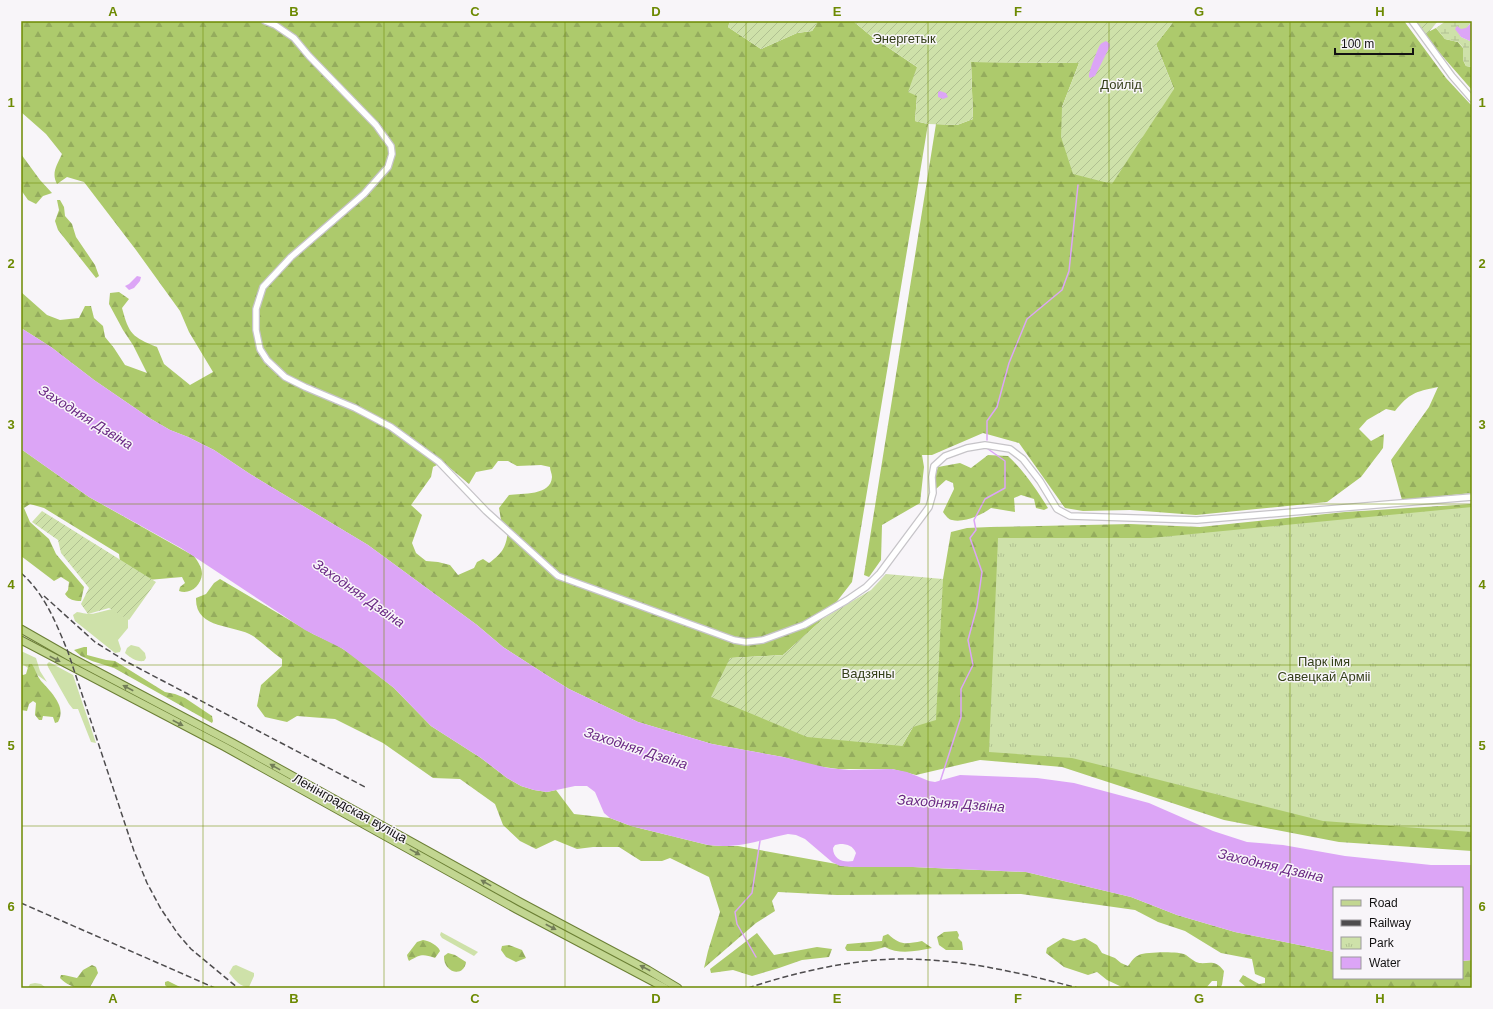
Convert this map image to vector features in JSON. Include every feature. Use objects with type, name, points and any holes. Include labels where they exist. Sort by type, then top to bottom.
[{"type":"main road","name":"Ленінградская вуліца","points":[[21,629],[520,902],[648,970],[678,988]]},
{"type":"main road","name":"Ленінградская вуліца","points":[[21,640],[219,744],[516,909],[665,988]]},
{"type":"street","points":[[265,21],[275,25],[294,38],[309,56],[376,125],[392,146],[392,154],[388,167],[364,194],[291,257],[263,287],[256,309],[256,330],[260,349],[267,360],[285,377],[355,408],[391,427],[439,462],[486,511],[558,576],[734,640],[746,642],[763,640],[804,625],[848,600],[866,587],[880,573],[929,507],[933,493],[932,477],[934,466],[945,456],[967,448],[985,445],[1010,449],[1023,459],[1040,481],[1057,509],[1070,516],[1197,520],[1472,497]]},
{"type":"street","points":[[1412,21],[1452,76],[1472,99]]},
{"type":"green space","points":[[21,21],[730,21],[728,27],[761,49],[797,33],[812,31],[817,21],[853,21],[871,36],[917,67],[915,121],[928,124],[852,582],[824,618],[783,655],[730,658],[902,746],[913,727],[951,532],[967,528],[1130,524],[1200,527],[1345,512],[1472,504],[1472,851],[1339,842],[1224,820],[1062,767],[980,760],[916,775],[892,769],[838,769],[816,766],[783,757],[712,744],[638,722],[569,689],[503,647],[477,625],[368,545],[250,474],[214,450],[170,430],[151,419],[94,380],[51,347],[21,328],[21,292],[47,315],[60,320],[79,318],[85,306],[91,306],[94,318],[103,326],[105,337],[125,365],[147,373],[133,345],[109,304],[110,293],[119,292],[129,299],[122,308],[127,324],[133,334],[157,347],[164,364],[190,385],[213,372],[189,332],[180,311],[84,182],[67,177],[57,184],[55,180],[55,173],[62,154],[46,134],[21,112]],"holes":[[[498,461],[508,461],[517,466],[541,465],[550,467],[552,477],[547,488],[541,491],[509,495],[499,508],[501,520],[508,528],[507,540],[498,556],[489,563],[483,559],[477,562],[474,568],[458,575],[450,565],[426,561],[416,553],[412,543],[422,515],[411,505],[431,477],[433,467],[443,462],[469,484],[476,472],[492,469]]]},
{"type":"green space","points":[[730,21],[817,21],[812,31],[797,33],[761,49],[728,27]]},
{"type":"green space","name":"Дойлід","points":[[853,21],[1174,21],[1156,44],[1174,89],[1112,184],[1073,174],[1061,137],[1062,107],[1079,63],[971,62],[973,119],[957,125],[928,124],[915,121],[917,96],[908,92],[917,67],[871,36]]},
{"type":"green space","points":[[1174,21],[1404,21],[1446,78],[1472,106],[1472,493],[1402,500],[1391,460],[1429,407],[1438,387],[1413,394],[1395,411],[1386,409],[1367,420],[1359,429],[1371,441],[1384,434],[1383,448],[1361,477],[1327,502],[1196,515],[1130,510],[1083,511],[1065,508],[1019,443],[983,433],[932,455],[922,455],[924,467],[920,503],[882,525],[881,560],[869,577],[864,575],[936,124],[957,125],[973,119],[971,62],[1079,63],[1062,107],[1174,89],[1156,44]]},
{"type":"green space","points":[[1416,21],[1438,21],[1426,35]]},
{"type":"green space","points":[[1446,21],[1472,21],[1466,29],[1458,32],[1461,37],[1472,42],[1472,67],[1466,66],[1463,60],[1463,47],[1458,42],[1445,39],[1436,28]]},
{"type":"green space","points":[[1423,25],[1430,31],[1436,28],[1445,39],[1458,42],[1463,48],[1463,60],[1466,66],[1472,67],[1472,90],[1424,35],[1421,28]]},
{"type":"green space","points":[[21,154],[40,180],[52,193],[43,196],[36,204],[28,200],[21,190]]},
{"type":"green space","points":[[57,200],[60,200],[64,207],[65,216],[72,224],[76,237],[95,265],[99,276],[96,278],[58,230],[55,221],[59,210]]},
{"type":"green space","points":[[21,449],[89,497],[194,556],[202,571],[200,582],[197,586],[191,591],[183,592],[179,591],[180,587],[185,583],[182,577],[148,580],[120,561],[119,554],[44,508],[30,504],[24,508],[30,522],[49,539],[56,554],[84,587],[81,601],[68,598],[65,594],[68,590],[69,582],[61,577],[54,581],[21,556]]},
{"type":"green space","points":[[988,455],[1008,456],[1030,480],[1048,508],[1044,510],[1036,508],[1034,499],[1021,495],[1014,498],[1015,512],[991,508],[978,516],[967,519],[957,521],[948,518],[943,512],[954,489],[953,483],[946,480],[936,489],[933,483],[938,467],[960,463],[971,468]]},
{"type":"green space","name":"Парк імя Савецкай Арміі","points":[[1472,507],[1472,832],[1323,821],[1072,758],[989,752],[998,538],[1151,538]]},
{"type":"green space","points":[[42,511],[156,582],[129,620],[109,608],[88,614],[81,604],[89,588],[61,553],[58,540],[32,522]]},
{"type":"green space","name":"Вадзяны","points":[[886,574],[943,579],[936,720],[913,727],[902,746],[807,737],[711,697],[730,658],[783,655],[824,618],[871,590]]},
{"type":"green space","points":[[220,579],[313,634],[337,645],[394,688],[431,726],[521,786],[547,792],[556,790],[574,814],[610,818],[631,826],[708,845],[738,846],[853,867],[913,867],[1026,872],[1131,897],[1177,915],[1235,932],[1333,952],[1333,979],[1463,979],[1463,961],[1472,960],[1472,988],[1247,988],[1239,981],[1243,975],[1259,984],[1265,983],[1265,978],[1255,974],[1252,959],[1221,953],[1185,931],[1158,922],[1135,910],[1021,894],[837,895],[778,892],[772,901],[775,911],[756,923],[704,968],[720,912],[709,877],[670,858],[662,861],[641,861],[619,847],[593,847],[577,849],[555,840],[536,849],[520,841],[503,825],[495,804],[460,779],[433,778],[383,743],[335,719],[297,716],[287,722],[265,717],[257,706],[261,685],[282,666],[282,659],[253,636],[245,632],[209,621],[202,616],[197,608],[196,598],[206,594],[214,583]]},
{"type":"green space","points":[[112,609],[128,619],[128,628],[118,640],[121,649],[120,652],[115,653],[75,621],[73,615],[77,612],[91,614]]},
{"type":"green space","points":[[131,645],[139,647],[145,653],[146,658],[144,661],[136,660],[125,653],[127,648]]},
{"type":"green space","points":[[87,647],[87,655],[115,661],[165,692],[185,698],[212,716],[212,723],[114,668],[92,661],[81,656],[74,650]]},
{"type":"green space","points":[[21,651],[36,658],[40,671],[47,682],[21,663]]},
{"type":"green space","points":[[49,662],[73,675],[96,743],[91,742],[78,709],[73,709],[69,704],[48,667],[47,664]]},
{"type":"green space","points":[[29,664],[32,664],[40,679],[57,700],[61,711],[58,722],[55,723],[53,717],[43,716],[42,720],[39,720],[35,715],[36,703],[33,701],[29,704],[27,711],[21,710],[21,674],[26,674]]},
{"type":"green space","points":[[957,931],[959,935],[958,938],[962,942],[963,950],[946,950],[939,945],[937,937],[944,932]]},
{"type":"green space","points":[[441,932],[478,952],[474,956],[442,938],[440,935]]},
{"type":"green space","points":[[757,933],[774,955],[817,947],[832,949],[829,957],[802,960],[752,976],[733,970],[711,973],[710,969]]},
{"type":"green space","points":[[888,934],[900,942],[908,943],[922,941],[932,948],[902,952],[885,947],[871,951],[847,951],[845,948],[847,944],[882,941],[883,936]]},
{"type":"green space","points":[[1063,938],[1074,941],[1085,938],[1097,945],[1102,953],[1115,958],[1128,966],[1139,955],[1162,952],[1186,955],[1200,963],[1217,964],[1224,971],[1222,985],[1220,988],[1217,988],[1217,981],[1212,981],[1206,988],[1124,988],[1107,980],[1097,972],[1088,975],[1064,967],[1046,953],[1047,948]]},
{"type":"green space","points":[[423,940],[433,944],[440,951],[435,958],[422,955],[409,961],[407,955],[417,942]]},
{"type":"green space","points":[[509,945],[522,950],[526,958],[516,962],[506,957],[501,950],[502,946]]},
{"type":"green space","points":[[448,953],[455,955],[466,962],[462,970],[458,972],[450,970],[445,962],[444,956]]},
{"type":"green space","points":[[92,965],[96,967],[98,973],[90,987],[74,987],[60,978],[61,975],[64,975],[77,978],[83,970]]},
{"type":"green space","points":[[236,965],[254,973],[249,987],[240,984],[229,973],[233,966]]},
{"type":"green space","points":[[168,981],[182,988],[168,988],[165,985],[165,982]]},
{"type":"green space","points":[[30,984],[41,984],[46,988],[28,988]]},
{"type":"water","points":[[1472,22],[1472,42],[1461,37],[1455,29],[1457,26],[1461,29],[1466,28]]},
{"type":"water","points":[[1106,41],[1110,44],[1110,46],[1095,76],[1090,78],[1090,71],[1097,51],[1101,44]]},
{"type":"water","points":[[940,91],[946,93],[948,97],[943,99],[938,97],[938,92]]},
{"type":"water","points":[[137,276],[141,277],[140,281],[134,288],[129,290],[125,286]]},
{"type":"water","name":"Заходняя Дзвіна","points":[[21,328],[51,347],[94,380],[151,419],[170,430],[214,450],[250,474],[368,545],[477,625],[503,647],[548,676],[569,689],[638,722],[712,744],[783,757],[828,768],[849,770],[892,769],[907,772],[935,782],[960,775],[1037,778],[1074,783],[1149,803],[1213,831],[1247,842],[1283,845],[1345,856],[1431,865],[1472,865],[1472,960],[1463,961],[1463,887],[1333,887],[1333,952],[1235,932],[1177,915],[1131,897],[1026,872],[913,867],[840,866],[832,862],[805,839],[796,835],[788,834],[739,845],[719,846],[708,845],[631,826],[610,818],[604,813],[595,792],[587,786],[575,786],[547,792],[521,786],[507,778],[481,758],[431,726],[394,688],[343,649],[305,630],[181,548],[89,497],[21,449]],"holes":[[[835,845],[848,845],[856,853],[853,861],[842,861],[835,855],[833,848]]]},
{"type":"waterway","points":[[987,440],[987,421],[997,407],[1009,363],[1027,319],[1062,290],[1069,271],[1078,185]]},
{"type":"waterway","points":[[940,782],[961,717],[961,689],[973,665],[968,640],[977,607],[982,572],[970,538],[976,530],[974,520],[985,499],[1005,488],[1005,461],[988,449]]},
{"type":"waterway","points":[[756,957],[737,924],[735,912],[752,893],[760,841]]},
{"type":"railway","points":[[21,573],[37,590],[49,610],[68,652],[134,851],[147,883],[161,909],[178,934],[191,949],[238,988]]},
{"type":"railway","points":[[44,596],[95,642],[127,662],[365,787]]},
{"type":"railway","points":[[21,903],[215,988]]},
{"type":"railway","points":[[748,988],[827,967],[888,959],[929,960],[994,968],[1078,988]]},
{"type":"park label","name":"Энергетык","points":[[904,38]]}]
